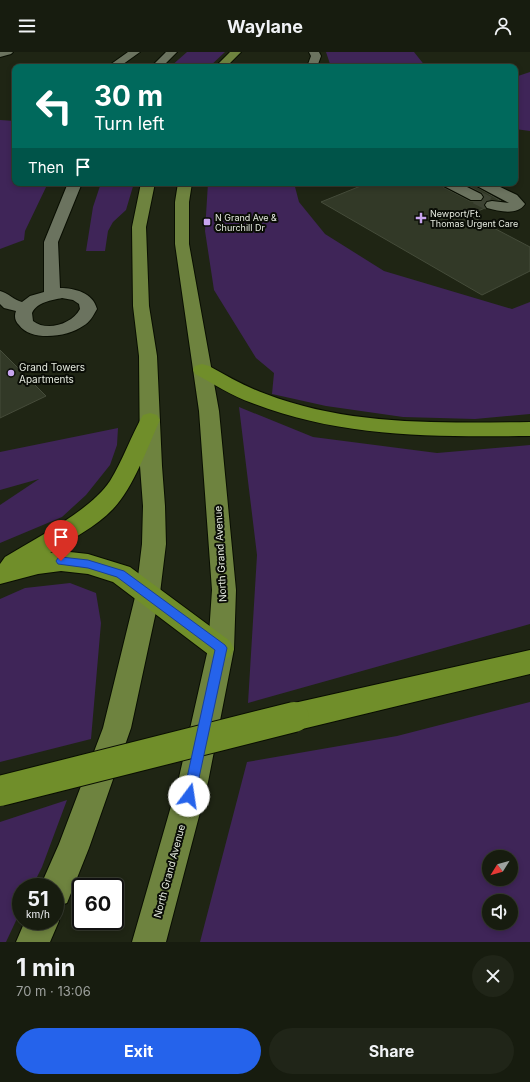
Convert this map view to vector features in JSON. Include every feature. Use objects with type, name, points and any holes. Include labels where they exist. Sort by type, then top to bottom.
[{"type":"highway","points":[[202,370],[267,402],[337,421],[404,429],[530,429]]},
{"type":"highway","points":[[0,573],[83,520],[105,503],[119,485],[150,420]]},
{"type":"highway","points":[[0,573],[38,564],[61,561],[88,564],[121,574],[221,648]]},
{"type":"highway","points":[[0,791],[294,717],[530,662]]},
{"type":"main road","points":[[223,64],[236,52]]},
{"type":"main road","points":[[60,878],[117,728],[148,593],[154,544],[154,506],[148,356],[141,306],[139,227],[147,186]]},
{"type":"main road","name":"North Grand Avenue","points":[[149,942],[193,782],[221,648],[224,590],[210,411],[182,244],[182,202],[185,186]]},
{"type":"main road","points":[[34,942],[39,930]]},
{"type":"street","points":[[0,54],[8,52]]},
{"type":"street","points":[[116,64],[134,52]]},
{"type":"street","points":[[159,64],[172,52]]},
{"type":"street","points":[[313,64],[316,56],[314,52]]},
{"type":"street","points":[[52,294],[51,242],[74,186]]},
{"type":"street","points":[[455,186],[476,197]]},
{"type":"street","points":[[461,189],[470,186]]},
{"type":"street","points":[[488,186],[512,198],[518,204],[508,208],[492,205]]},
{"type":"street","points":[[52,294],[71,294],[86,301],[88,312],[85,318],[68,328],[46,332],[36,330],[28,326],[24,321],[23,314],[26,308],[32,302],[52,294]]},
{"type":"street","points":[[0,296],[10,304],[26,308]]},
{"type":"shaded area","points":[[187,52],[225,52],[212,64],[173,64]]},
{"type":"shaded area","points":[[326,52],[414,52],[424,64],[330,64]]},
{"type":"shaded area","points":[[530,72],[530,131],[518,129],[518,76]]},
{"type":"shaded area","points":[[0,120],[12,121],[12,186],[47,186],[25,231],[24,240],[0,249]]},
{"type":"shaded area","points":[[100,186],[133,186],[126,210],[113,222],[108,231],[105,251],[86,251],[93,207]]},
{"type":"shaded area","points":[[208,186],[295,186],[299,202],[325,234],[384,271],[512,309],[530,302],[530,414],[475,419],[403,417],[326,406],[272,394],[274,373],[256,358],[214,290],[205,231]]},
{"type":"shaded area","points":[[239,407],[313,437],[437,453],[530,445],[530,624],[248,703],[257,555]]},
{"type":"shaded area","points":[[118,428],[117,445],[110,465],[86,495],[62,517],[0,543],[0,505],[39,479],[0,490],[0,452]]},
{"type":"shaded area","points":[[70,583],[96,593],[101,623],[91,739],[0,762],[0,599],[25,588]]},
{"type":"shaded area","points":[[530,702],[530,942],[200,942],[247,762],[397,736]]},
{"type":"shaded area","points":[[67,800],[36,878],[12,878],[12,929],[6,942],[0,942],[0,822]]},
{"type":"building","points":[[361,186],[442,186],[470,201],[481,202],[484,198],[482,193],[468,186],[475,186],[501,201],[487,201],[484,204],[485,208],[469,215],[530,247],[530,271],[482,295],[321,202]]},
{"type":"building","name":"Grand Towers Apartments","points":[[0,350],[46,396],[0,418]]},
{"type":"tunnel","points":[[476,197],[492,205]]},
{"type":"place","name":"Newport/Ft. Thomas Urgent Care","points":[[421,218]]},
{"type":"place","name":"N Grand Ave & Churchill Dr","points":[[207,222]]},
{"type":"place","name":"Grand Towers Apartments","points":[[11,373]]},
{"type":"route","points":[[61,561],[88,564],[121,574],[221,648],[189,796]]}]
